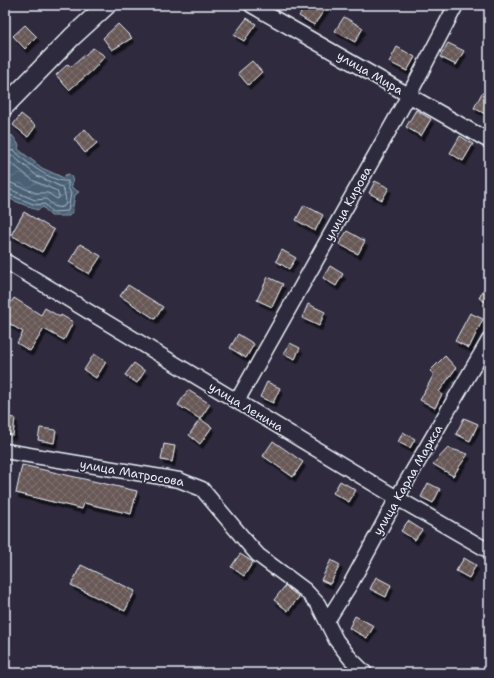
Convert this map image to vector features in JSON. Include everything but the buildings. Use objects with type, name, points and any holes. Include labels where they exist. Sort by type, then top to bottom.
[{"type":"main road","points":[[5,106],[72,37],[107,5]]},
{"type":"street","name":"улица Мира","points":[[251,5],[489,141]]},
{"type":"street","name":"улица Кирова","points":[[237,401],[409,95],[456,5]]},
{"type":"street","name":"улица Ленина","points":[[5,261],[397,498],[489,551]]},
{"type":"street","name":"улица Карла Маркса","points":[[327,621],[351,583],[397,498],[489,340]]},
{"type":"street","name":"улица Матросова","points":[[5,451],[179,480],[202,489],[258,555],[305,590],[318,604],[336,640],[350,658],[365,673]]},
{"type":"water","points":[[12,135],[19,145],[18,149],[42,168],[64,178],[65,175],[69,174],[73,182],[71,187],[79,192],[75,195],[72,212],[69,216],[51,216],[43,207],[37,210],[5,197],[5,149],[12,143],[10,136]]}]
